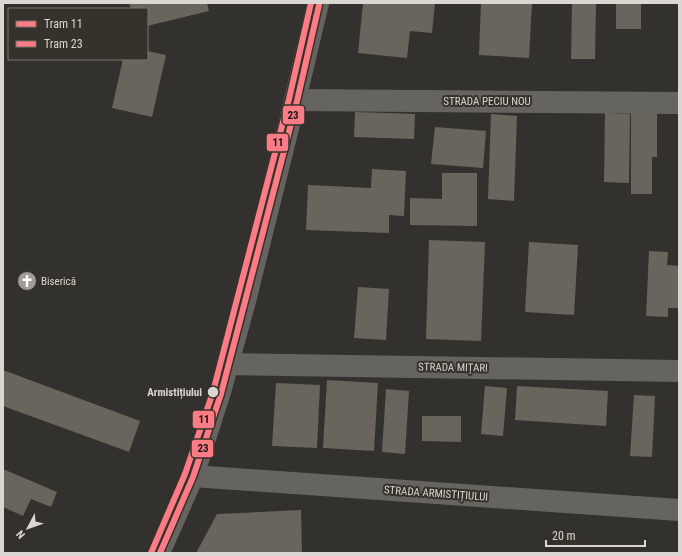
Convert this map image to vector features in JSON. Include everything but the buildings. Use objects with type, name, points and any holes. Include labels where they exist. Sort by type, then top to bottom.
[{"type":"street","points":[[159,553],[193,476],[220,392],[247,294],[318,3]]},
{"type":"street","name":"STRADA PECIU NOU","points":[[295,100],[679,103]]},
{"type":"street","name":"STRADA MIȚARI","points":[[227,364],[679,371]]},
{"type":"street","name":"STRADA ARMISTIȚIULUI","points":[[193,476],[679,510]]},
{"type":"tram line","name":"11","points":[[151,553],[185,474],[213,392],[289,99],[311,3]]},
{"type":"tram line","name":"23","points":[[160,553],[193,477],[221,394],[297,101],[319,5]]},
{"type":"place","name":"Biserică","points":[[27,281]]},
{"type":"place","name":"Armistițiului","points":[[213,392]]}]
